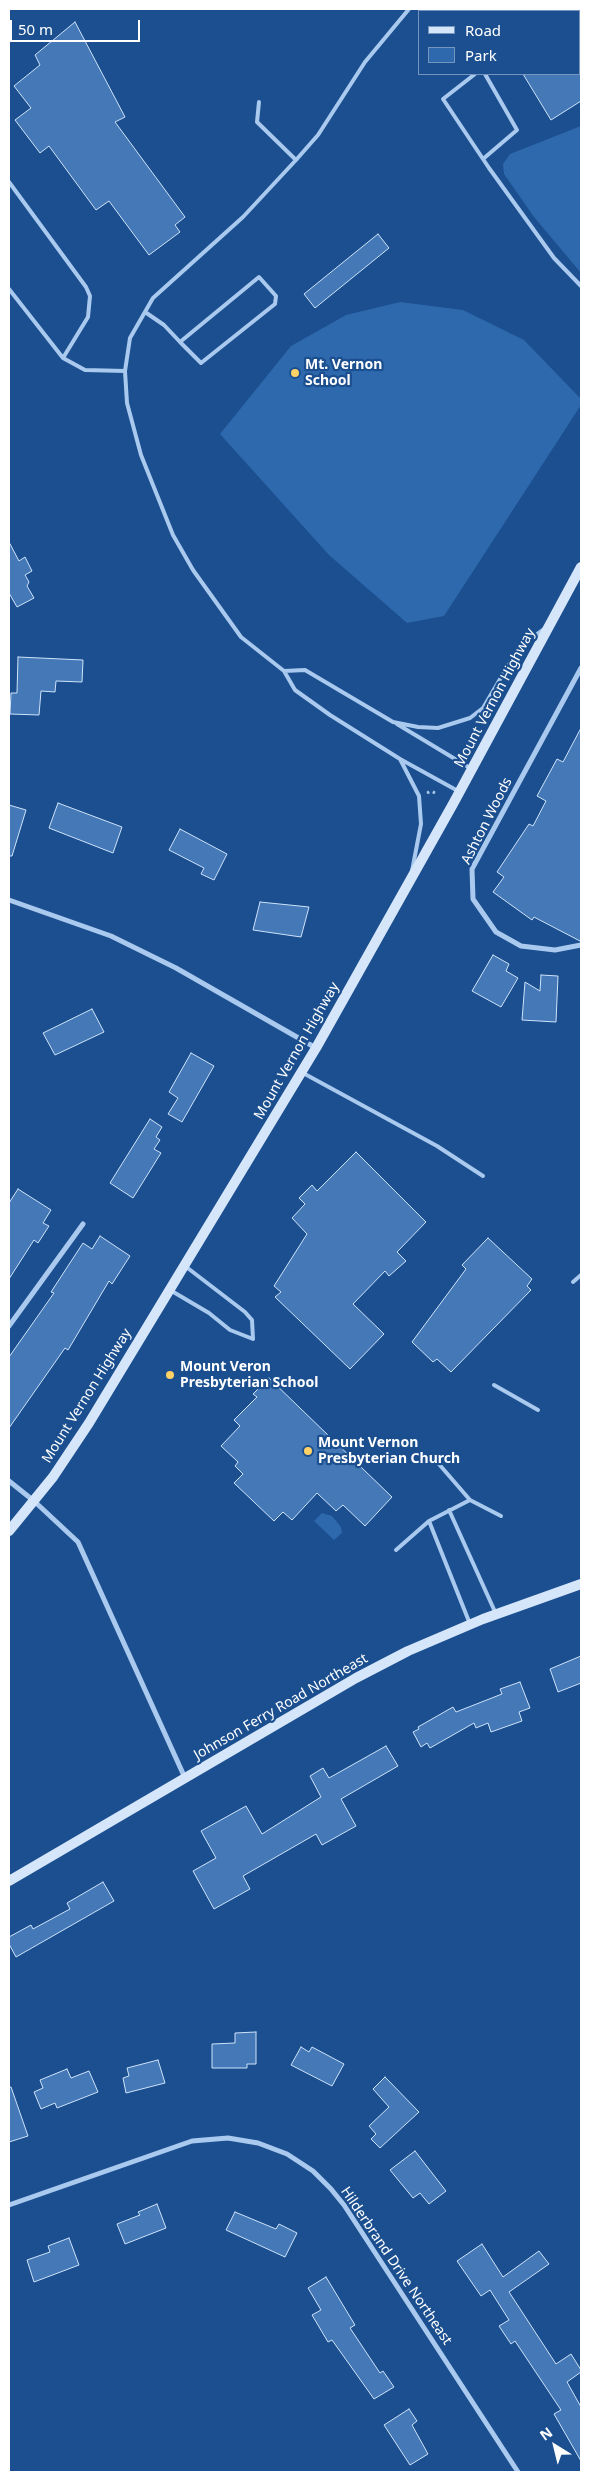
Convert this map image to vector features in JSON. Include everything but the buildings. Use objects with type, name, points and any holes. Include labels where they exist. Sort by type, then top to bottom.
[{"type":"main road","name":"Mount Vernon Highway","points":[[9,1531],[89,1424],[316,1048],[460,792],[581,567]]},
{"type":"main road","name":"Johnson Ferry Road Northeast","points":[[9,1881],[356,1678],[408,1651],[470,1624],[581,1584]]},
{"type":"street","name":"Ashton Woods","points":[[581,668],[472,869],[473,899],[496,932],[521,946],[555,950],[581,945]]},
{"type":"street","points":[[9,900],[111,936],[176,968],[316,1048]]},
{"type":"street","points":[[9,1326],[83,1224]]},
{"type":"street","points":[[9,1481],[34,1500],[78,1542],[185,1778]]},
{"type":"street","name":"Hilderbrand Drive Northeast","points":[[9,2204],[192,2141],[228,2138],[258,2143],[287,2154],[313,2171],[332,2188],[518,2472]]},
{"type":"lane","points":[[408,9],[365,62],[318,135],[296,160],[242,217],[153,298],[130,338],[125,371],[127,403],[141,456],[173,535],[193,570],[241,637],[284,671],[295,690],[330,716],[400,759],[460,792]]},
{"type":"lane","points":[[474,75],[443,99],[483,159],[554,258],[581,286]]},
{"type":"lane","points":[[483,159],[518,130],[485,75]]},
{"type":"lane","points":[[258,102],[257,122],[296,160]]},
{"type":"lane","points":[[9,182],[86,286],[90,296],[88,317],[62,358]]},
{"type":"lane","points":[[145,312],[164,325],[180,342],[201,363],[275,304],[276,296],[260,277],[180,342]]},
{"type":"lane","points":[[9,288],[62,358],[86,370],[125,371]]},
{"type":"lane","points":[[393,722],[418,727],[438,728],[470,718],[483,708],[519,647],[551,624]]},
{"type":"lane","points":[[284,671],[305,670],[472,769]]},
{"type":"lane","points":[[400,759],[419,796],[421,824],[409,884]]},
{"type":"lane","points":[[301,1072],[437,1146],[483,1176]]},
{"type":"lane","points":[[170,1290],[209,1313],[230,1330],[253,1339],[252,1320],[245,1312],[185,1266]]},
{"type":"lane","points":[[573,1282],[581,1275]]},
{"type":"lane","points":[[494,1385],[538,1410]]},
{"type":"lane","points":[[438,1463],[470,1500],[501,1516]]},
{"type":"lane","points":[[396,1550],[429,1521],[470,1500]]},
{"type":"lane","points":[[449,1510],[496,1614]]},
{"type":"lane","points":[[429,1521],[470,1624]]},
{"type":"green space","points":[[581,126],[581,273],[534,217],[504,174],[503,164],[510,154]]},
{"type":"green space","points":[[400,302],[463,310],[524,340],[581,399],[581,405],[444,616],[407,623],[329,555],[220,434],[291,346],[346,315]]},
{"type":"green space","points":[[322,1513],[332,1516],[341,1527],[342,1533],[334,1540],[314,1521]]},
{"type":"place","name":"Mt. Vernon School","points":[[295,373]]},
{"type":"place","name":"Mount Veron Presbyterian School","points":[[170,1375]]},
{"type":"place","name":"Mount Vernon Presbyterian Church","points":[[308,1451]]}]
